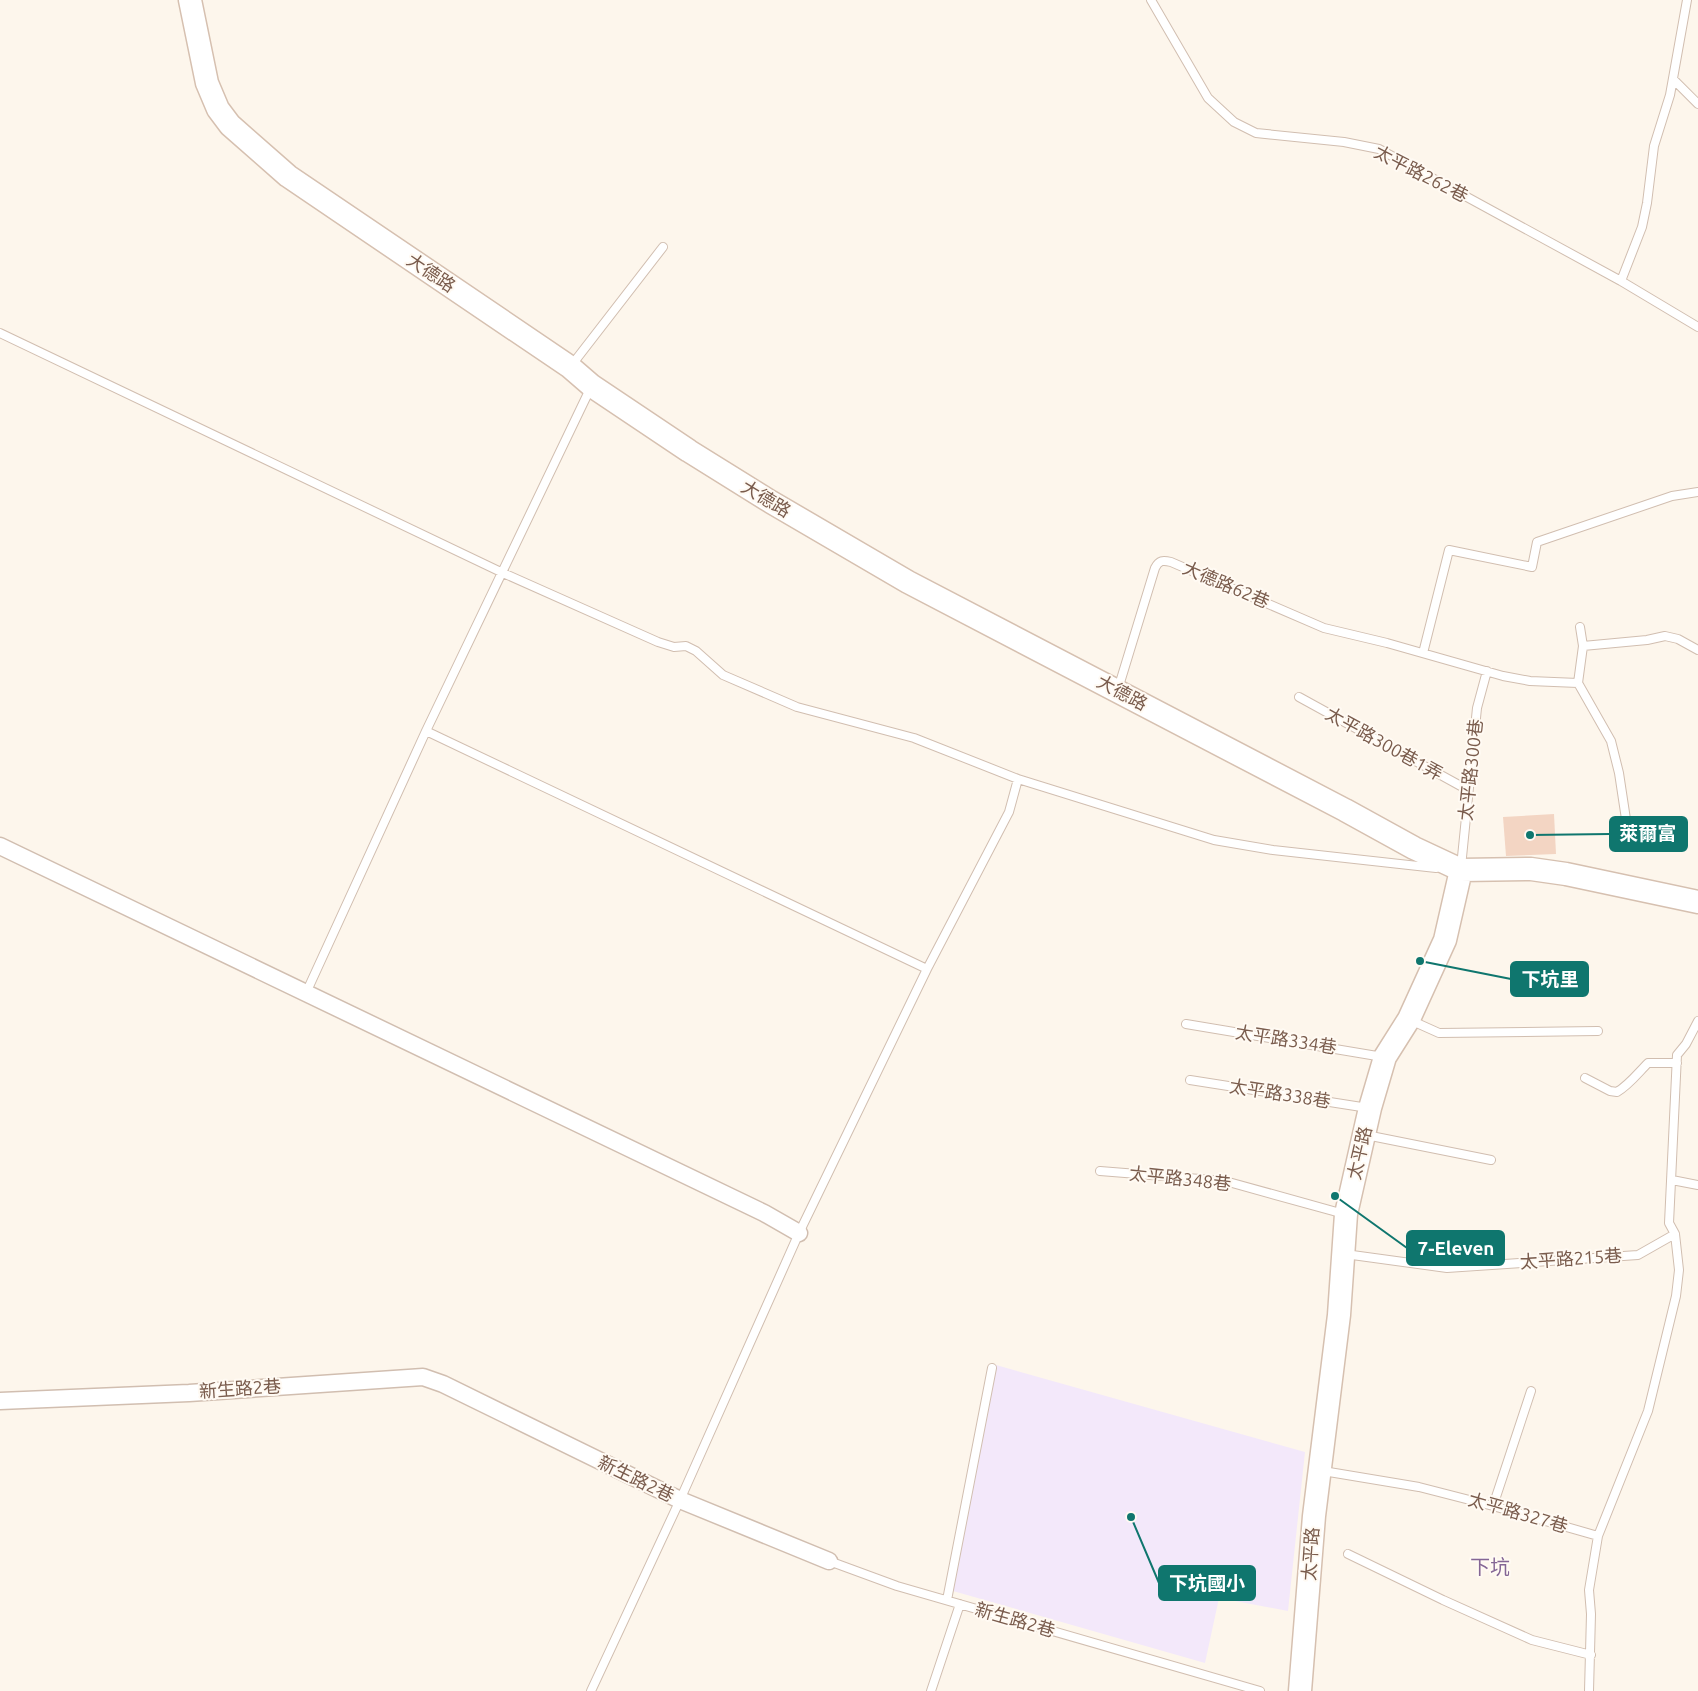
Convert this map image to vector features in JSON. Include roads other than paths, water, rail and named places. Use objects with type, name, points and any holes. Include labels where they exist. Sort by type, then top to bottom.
[{"type":"street","name":"大德路","points":[[190,0],[207,83],[218,109],[230,125],[288,176],[570,367],[592,386],[689,451],[771,502],[899,577],[1414,848],[1461,870]]},
{"type":"street","points":[[0,846],[764,1213],[799,1233]]},
{"type":"street","points":[[1461,870],[1531,869],[1566,874],[1698,902]]},
{"type":"street","name":"太平路","points":[[1300,1691],[1313,1526],[1339,1315],[1346,1214],[1370,1108],[1385,1057],[1409,1019],[1444,940],[1461,870]]},
{"type":"street","name":"新生路2巷","points":[[0,1401],[188,1393],[423,1377],[443,1384],[680,1500],[829,1561]]},
{"type":"lane","name":"太平路262巷","points":[[1150,0],[1208,98],[1234,122],[1256,133],[1344,142],[1378,149],[1621,281],[1698,327]]},
{"type":"lane","points":[[1621,281],[1642,227],[1647,204],[1654,146],[1674,80],[1687,0]]},
{"type":"lane","points":[[1674,80],[1698,104]]},
{"type":"lane","points":[[570,367],[663,247]]},
{"type":"lane","points":[[0,333],[503,574],[658,642],[674,647],[686,646],[696,651],[723,675],[797,707],[914,738],[1018,779],[1214,840],[1274,850],[1461,870]]},
{"type":"lane","points":[[306,993],[426,731],[592,386]]},
{"type":"lane","points":[[1578,683],[1530,681],[1503,676],[1423,653],[1449,550],[1532,567],[1537,542],[1672,496],[1698,492]]},
{"type":"lane","name":"大德路62巷","points":[[1117,691],[1155,568],[1163,560],[1324,628],[1423,653]]},
{"type":"lane","points":[[1580,627],[1583,646],[1578,683],[1611,741],[1619,772],[1629,839]]},
{"type":"lane","points":[[1583,646],[1647,640],[1665,636],[1698,650]]},
{"type":"lane","name":"太平路300巷","points":[[1461,870],[1477,708],[1487,671]]},
{"type":"lane","name":"太平路300巷1弄","points":[[1299,697],[1468,790]]},
{"type":"lane","points":[[426,731],[927,969]]},
{"type":"lane","points":[[591,1691],[680,1500],[799,1233],[927,969],[1009,812],[1018,779]]},
{"type":"lane","points":[[1409,1019],[1439,1032],[1598,1031]]},
{"type":"lane","points":[[1589,1691],[1591,1614],[1589,1590],[1598,1536],[1648,1411],[1676,1296],[1678,1270],[1675,1234],[1669,1223],[1677,1055],[1686,1044],[1698,1021]]},
{"type":"lane","name":"太平路334巷","points":[[1186,1024],[1385,1057]]},
{"type":"lane","points":[[1585,1078],[1610,1091],[1618,1092],[1648,1063],[1677,1063]]},
{"type":"lane","name":"太平路338巷","points":[[1190,1080],[1370,1108]]},
{"type":"lane","points":[[1364,1135],[1491,1160]]},
{"type":"lane","name":"太平路348巷","points":[[1100,1171],[1225,1181],[1346,1214]]},
{"type":"lane","points":[[1672,1180],[1698,1185]]},
{"type":"lane","name":"太平路215巷","points":[[1343,1254],[1447,1268],[1638,1255],[1675,1234]]},
{"type":"lane","points":[[947,1600],[992,1368]]},
{"type":"lane","points":[[1492,1506],[1531,1391]]},
{"type":"lane","name":"太平路327巷","points":[[1320,1470],[1420,1487],[1598,1536]]},
{"type":"lane","points":[[1348,1554],[1528,1638],[1590,1655]]},
{"type":"lane","name":"新生路2巷","points":[[829,1561],[897,1586],[1260,1691]]},
{"type":"lane","points":[[931,1691],[960,1604]]},
{"type":"place","name":"萊爾富","points":[[1530,835]]},
{"type":"place","name":"下坑里","points":[[1420,961]]},
{"type":"place","name":"7-Eleven","points":[[1335,1196]]},
{"type":"place","name":"下坑國小","points":[[1131,1517]]},
{"type":"district","name":"下坑","points":[[1490,1567]]}]
